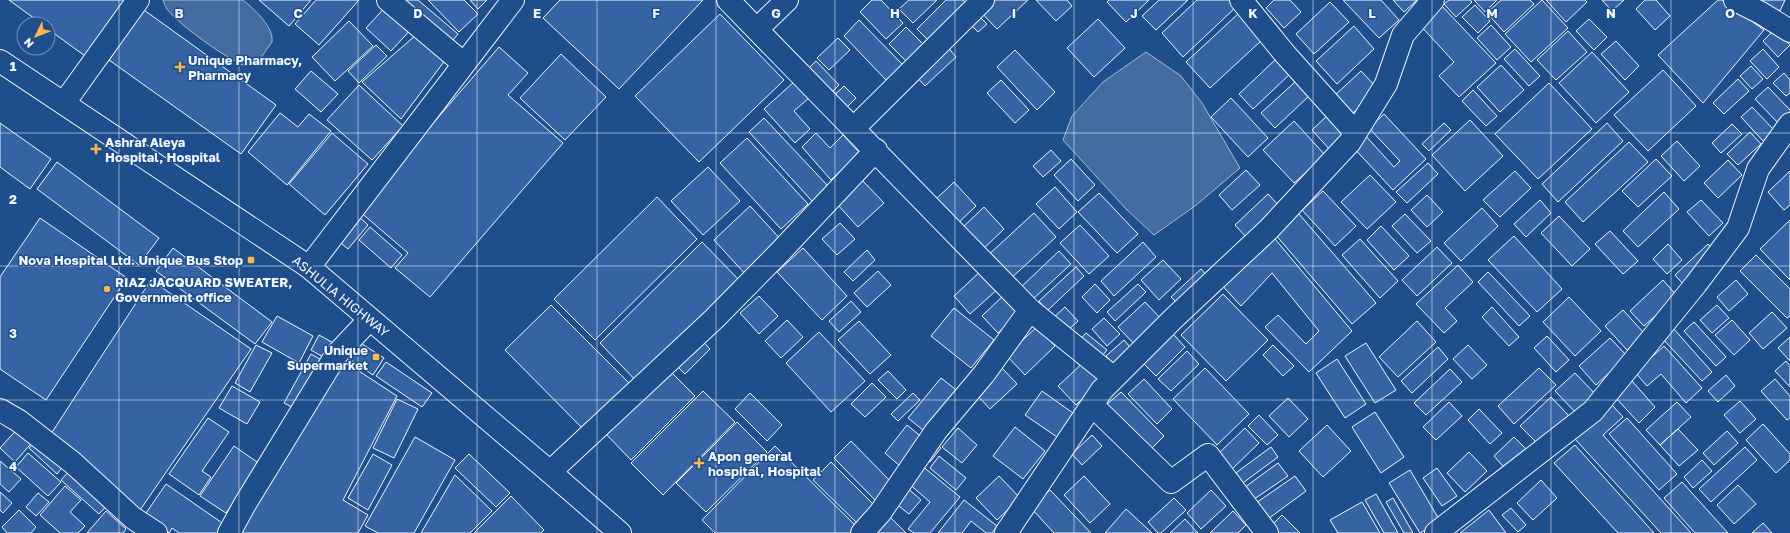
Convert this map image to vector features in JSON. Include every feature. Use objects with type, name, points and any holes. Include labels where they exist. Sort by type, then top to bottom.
[{"type":"main road","points":[[64,103],[138,0]]},
{"type":"main road","points":[[388,0],[464,64]]},
{"type":"main road","points":[[309,267],[513,0]]},
{"type":"main road","points":[[728,0],[876,150],[1030,310],[1114,378]]},
{"type":"main road","points":[[756,29],[787,0]]},
{"type":"main road","points":[[854,128],[983,0]]},
{"type":"main road","points":[[1006,533],[1102,390],[1174,318],[1268,229],[1350,142],[1386,84],[1403,35],[1434,0]]},
{"type":"main road","points":[[1735,0],[1762,13],[1790,31]]},
{"type":"main road","points":[[1252,4],[1285,54],[1355,132]]},
{"type":"main road","name":"ASHULIA HIGHWAY","points":[[0,61],[309,267],[620,533]]},
{"type":"main road","points":[[1447,530],[1593,412],[1696,284],[1738,228],[1758,169],[1790,124]]},
{"type":"main road","points":[[550,472],[714,319],[779,253],[876,150]]},
{"type":"main road","points":[[862,533],[880,513],[936,431],[984,374],[1030,310]]},
{"type":"main road","points":[[229,533],[245,504],[336,356],[370,319]]},
{"type":"main road","points":[[1092,405],[1171,482],[1208,455],[1267,533]]},
{"type":"main road","points":[[0,410],[19,421],[73,463],[133,518],[156,533]]},
{"type":"water","points":[[163,0],[243,0],[258,13],[267,24],[272,36],[272,42],[257,63],[245,66],[204,41],[182,24],[167,9]]},
{"type":"water","points":[[1146,52],[1181,76],[1202,103],[1240,168],[1195,206],[1154,235],[1126,209],[1063,140],[1072,116],[1103,82]]},
{"type":"building","points":[[9,0],[126,0],[85,56],[56,35],[56,16],[31,16]]},
{"type":"building","points":[[259,0],[311,0],[289,26]]},
{"type":"building","points":[[316,0],[359,0],[319,45],[295,24]]},
{"type":"building","points":[[398,0],[418,0],[458,34],[448,46]]},
{"type":"building","points":[[428,0],[464,0],[478,14],[459,32]]},
{"type":"building","points":[[470,0],[487,0],[478,9]]},
{"type":"building","points":[[560,0],[703,0],[619,89],[543,18]]},
{"type":"building","points":[[872,0],[881,0],[903,23],[886,39],[860,12]]},
{"type":"building","points":[[909,0],[937,0],[913,23],[899,9]]},
{"type":"building","points":[[946,0],[963,0],[968,5],[930,42],[917,29]]},
{"type":"building","points":[[990,0],[1028,0],[997,29],[979,10]]},
{"type":"building","points":[[1036,0],[1067,0],[1072,6],[1056,21]]},
{"type":"building","points":[[1109,0],[1149,0],[1126,22],[1107,2]]},
{"type":"building","points":[[1159,0],[1188,0],[1156,30],[1142,16]]},
{"type":"building","points":[[1197,0],[1229,0],[1236,7],[1183,57],[1162,33]]},
{"type":"building","points":[[1274,0],[1290,0],[1301,12],[1284,28],[1266,8]]},
{"type":"building","points":[[1343,0],[1381,0],[1399,20],[1379,38]]},
{"type":"building","points":[[1393,0],[1417,0],[1404,12]]},
{"type":"building","points":[[1449,0],[1470,0],[1472,2],[1456,17],[1444,4]]},
{"type":"building","points":[[1474,0],[1497,0],[1485,12]]},
{"type":"building","points":[[1501,0],[1530,0],[1534,4],[1504,32],[1487,13]]},
{"type":"building","points":[[1542,0],[1568,28],[1531,62],[1505,34]]},
{"type":"building","points":[[1546,0],[1585,0],[1587,2],[1566,22]]},
{"type":"building","points":[[1602,0],[1624,0],[1612,11]]},
{"type":"building","points":[[1645,0],[1656,0],[1670,16],[1655,30],[1636,9]]},
{"type":"building","points":[[1718,0],[1722,0],[1764,30],[1703,103],[1658,55]]},
{"type":"building","points":[[1753,0],[1785,0],[1780,11]]},
{"type":"building","points":[[1330,2],[1349,22],[1314,54],[1296,34]]},
{"type":"building","points":[[388,4],[413,27],[391,51],[366,28]]},
{"type":"building","points":[[1440,4],[1496,63],[1459,97],[1439,76],[1454,62],[1419,24]]},
{"type":"building","points":[[1475,5],[1490,21],[1478,33],[1462,17]]},
{"type":"building","points":[[144,10],[276,105],[241,154],[109,60]]},
{"type":"building","points":[[1239,13],[1263,39],[1210,88],[1186,62]]},
{"type":"building","points":[[720,14],[784,80],[699,162],[635,96]]},
{"type":"building","points":[[977,14],[987,24],[978,32],[968,22]]},
{"type":"building","points":[[1098,19],[1125,48],[1094,77],[1067,48]]},
{"type":"building","points":[[1589,19],[1607,37],[1594,50],[1576,31]]},
{"type":"building","points":[[859,20],[903,65],[887,81],[844,36]]},
{"type":"building","points":[[349,21],[373,46],[335,81],[312,57]]},
{"type":"building","points":[[1491,25],[1511,47],[1497,60],[1477,38]]},
{"type":"building","points":[[1354,26],[1374,49],[1337,84],[1316,61]]},
{"type":"building","points":[[906,27],[925,46],[908,63],[889,44]]},
{"type":"building","points":[[1775,29],[1790,45],[1778,57],[1763,41]]},
{"type":"building","points":[[1568,31],[1587,52],[1556,80],[1537,60]]},
{"type":"building","points":[[417,34],[446,59],[401,119],[362,82]]},
{"type":"building","points":[[838,38],[850,50],[829,70],[817,58]]},
{"type":"building","points":[[1616,41],[1639,66],[1625,80],[1601,54]]},
{"type":"building","points":[[376,45],[387,56],[359,83],[348,71]]},
{"type":"building","points":[[946,45],[956,57],[925,86],[915,75]]},
{"type":"building","points":[[499,47],[528,73],[508,95],[563,143],[430,297],[395,268],[408,253],[358,210]]},
{"type":"building","points":[[1515,49],[1540,76],[1529,86],[1504,59]]},
{"type":"building","points":[[1763,49],[1779,67],[1767,79],[1750,61]]},
{"type":"building","points":[[1015,50],[1055,92],[1037,110],[997,67]]},
{"type":"building","points":[[1592,52],[1629,92],[1596,123],[1559,83]]},
{"type":"building","points":[[561,54],[606,97],[565,140],[520,98]]},
{"type":"building","points":[[1276,59],[1290,74],[1253,109],[1239,94]]},
{"type":"building","points":[[816,61],[839,85],[827,97],[804,73]]},
{"type":"building","points":[[1501,65],[1524,90],[1500,112],[1477,87]]},
{"type":"building","points":[[1751,66],[1763,79],[1752,89],[1740,76]]},
{"type":"building","points":[[1663,70],[1696,106],[1648,151],[1614,115]]},
{"type":"building","points":[[311,71],[338,94],[321,112],[295,89]]},
{"type":"building","points":[[1361,71],[1378,89],[1350,116],[1333,97]]},
{"type":"building","points":[[1784,73],[1790,80],[1790,93],[1786,96],[1773,83]]},
{"type":"building","points":[[1738,79],[1749,91],[1724,114],[1713,103]]},
{"type":"building","points":[[1001,80],[1029,110],[1015,123],[987,93]]},
{"type":"building","points":[[795,81],[810,97],[794,111],[810,129],[795,143],[764,109]]},
{"type":"building","points":[[1295,82],[1309,96],[1275,128],[1261,113]]},
{"type":"building","points":[[1549,83],[1592,129],[1538,179],[1495,134]]},
{"type":"building","points":[[359,85],[403,126],[372,160],[327,120]]},
{"type":"building","points":[[844,86],[856,98],[842,112],[830,99]]},
{"type":"building","points":[[1768,87],[1790,110],[1790,116],[1780,125],[1755,99]]},
{"type":"building","points":[[1473,90],[1497,116],[1486,126],[1462,101]]},
{"type":"building","points":[[1231,98],[1268,138],[1248,157],[1211,117]]},
{"type":"building","points":[[1752,107],[1775,131],[1764,142],[1741,117]]},
{"type":"building","points":[[280,113],[298,127],[309,114],[331,131],[287,185],[248,152]]},
{"type":"building","points":[[1329,114],[1349,135],[1331,151],[1312,130]]},
{"type":"building","points":[[1384,114],[1426,159],[1393,190],[1351,145],[1363,133],[1394,167],[1400,161],[1369,128]]},
{"type":"building","points":[[764,118],[828,186],[812,201],[749,132]]},
{"type":"building","points":[[1470,120],[1503,156],[1465,191],[1432,155]]},
{"type":"building","points":[[1294,121],[1325,155],[1294,183],[1263,150]]},
{"type":"building","points":[[0,123],[51,159],[30,189],[0,167]]},
{"type":"building","points":[[1444,123],[1451,130],[1429,151],[1422,144]]},
{"type":"building","points":[[1607,123],[1623,141],[1558,202],[1542,184]]},
{"type":"building","points":[[1732,124],[1742,134],[1721,153],[1712,143]]},
{"type":"building","points":[[1750,132],[1761,144],[1738,165],[1727,154]]},
{"type":"building","points":[[332,133],[368,164],[325,215],[289,184]]},
{"type":"building","points":[[816,133],[830,148],[843,135],[860,153],[831,180],[802,147]]},
{"type":"building","points":[[747,138],[808,204],[781,229],[720,163]]},
{"type":"building","points":[[1677,141],[1700,166],[1684,181],[1661,156]]},
{"type":"building","points":[[1629,142],[1648,162],[1583,222],[1565,202]]},
{"type":"building","points":[[1051,150],[1061,161],[1043,177],[1033,166]]},
{"type":"building","points":[[1071,159],[1095,185],[1078,201],[1054,175]]},
{"type":"building","points":[[1656,159],[1672,176],[1638,207],[1622,191]]},
{"type":"building","points":[[1728,160],[1742,175],[1718,198],[1704,183]]},
{"type":"building","points":[[57,162],[159,238],[139,265],[37,189]]},
{"type":"building","points":[[1428,163],[1438,174],[1407,203],[1396,192]]},
{"type":"building","points":[[708,167],[740,201],[703,235],[671,201]]},
{"type":"building","points":[[1246,170],[1260,185],[1232,210],[1219,195]]},
{"type":"building","points":[[1515,171],[1531,188],[1500,217],[1483,200]]},
{"type":"building","points":[[1790,171],[1790,205],[1784,210],[1768,192]]},
{"type":"building","points":[[1370,175],[1396,202],[1367,229],[1341,202]]},
{"type":"building","points":[[862,180],[884,203],[858,227],[837,204]]},
{"type":"building","points":[[954,182],[976,206],[956,225],[934,201]]},
{"type":"building","points":[[1055,187],[1077,212],[1059,229],[1036,204]]},
{"type":"building","points":[[1323,191],[1356,226],[1335,246],[1302,210]]},
{"type":"building","points":[[1664,192],[1679,209],[1638,247],[1623,231]]},
{"type":"building","points":[[1099,193],[1138,234],[1117,253],[1078,212]]},
{"type":"building","points":[[1268,194],[1280,207],[1247,238],[1235,225]]},
{"type":"building","points":[[1427,195],[1443,212],[1427,227],[1411,210]]},
{"type":"building","points":[[657,197],[697,239],[595,340],[554,299]]},
{"type":"building","points":[[1540,200],[1551,213],[1526,237],[1514,224]]},
{"type":"building","points":[[1701,200],[1723,223],[1709,236],[1687,212]]},
{"type":"building","points":[[750,206],[784,243],[747,276],[714,240]]},
{"type":"building","points":[[984,207],[1004,229],[980,252],[960,230]]},
{"type":"building","points":[[1482,208],[1498,226],[1461,261],[1444,243]]},
{"type":"building","points":[[1034,213],[1056,237],[1008,281],[986,257]]},
{"type":"building","points":[[356,214],[368,225],[348,249],[336,239]]},
{"type":"building","points":[[1299,214],[1376,303],[1352,324],[1275,234]]},
{"type":"building","points":[[1405,214],[1431,241],[1417,253],[1392,226]]},
{"type":"building","points":[[1559,216],[1590,249],[1572,266],[1541,233]]},
{"type":"building","points":[[40,218],[127,278],[46,400],[0,369],[0,277]]},
{"type":"building","points":[[1790,220],[1790,280],[1760,249]]},
{"type":"building","points":[[840,223],[855,239],[837,255],[822,239]]},
{"type":"building","points":[[1080,225],[1109,256],[1089,274],[1060,243]]},
{"type":"building","points":[[1381,226],[1409,256],[1394,270],[1367,240]]},
{"type":"building","points":[[370,227],[402,255],[391,268],[359,240]]},
{"type":"building","points":[[1610,231],[1638,261],[1623,274],[1595,244]]},
{"type":"building","points":[[1270,233],[1352,331],[1309,372],[1265,327],[1278,315],[1306,344],[1319,331],[1272,273],[1241,306],[1219,282]]},
{"type":"building","points":[[1514,236],[1562,289],[1537,312],[1488,260]]},
{"type":"building","points":[[1360,239],[1398,281],[1380,298],[1342,255]]},
{"type":"building","points":[[702,242],[741,282],[639,384],[600,343]]},
{"type":"building","points":[[1143,242],[1156,257],[1114,296],[1101,281]]},
{"type":"building","points":[[1668,244],[1682,260],[1667,274],[1653,259]]},
{"type":"building","points":[[1708,244],[1717,253],[1684,285],[1675,275]]},
{"type":"building","points":[[1437,247],[1452,263],[1417,296],[1402,280]]},
{"type":"building","points":[[173,248],[272,322],[255,344],[156,271]]},
{"type":"building","points":[[803,248],[847,296],[822,320],[777,272]]},
{"type":"building","points":[[867,250],[875,260],[853,281],[844,272]]},
{"type":"building","points":[[1059,251],[1071,264],[1032,300],[1021,287]]},
{"type":"building","points":[[1756,255],[1790,289],[1790,316],[1787,318],[1740,271]]},
{"type":"building","points":[[1163,260],[1181,279],[1159,300],[1141,280]]},
{"type":"building","points":[[1458,265],[1473,282],[1445,308],[1457,321],[1444,333],[1416,304]]},
{"type":"building","points":[[1076,267],[1084,276],[1047,311],[1039,301]]},
{"type":"building","points":[[983,269],[1000,287],[970,314],[954,296]]},
{"type":"building","points":[[1201,269],[1211,281],[1182,308],[1171,297]]},
{"type":"building","points":[[878,271],[891,285],[867,307],[854,293]]},
{"type":"building","points":[[1488,272],[1530,316],[1519,326],[1478,282]]},
{"type":"building","points":[[151,280],[251,349],[138,513],[49,437]]},
{"type":"building","points":[[1663,280],[1677,296],[1644,326],[1630,311]]},
{"type":"building","points":[[1736,280],[1748,294],[1729,311],[1717,297]]},
{"type":"building","points":[[1095,284],[1110,300],[1097,313],[1082,297]]},
{"type":"building","points":[[1138,284],[1146,292],[1115,321],[1107,312]]},
{"type":"building","points":[[1007,292],[1023,310],[998,333],[982,316]]},
{"type":"building","points":[[1223,294],[1268,340],[1226,381],[1181,335]]},
{"type":"building","points":[[759,296],[778,316],[759,334],[740,313]]},
{"type":"building","points":[[1569,297],[1601,331],[1575,356],[1543,322]]},
{"type":"building","points":[[851,301],[861,312],[839,332],[829,321]]},
{"type":"building","points":[[1145,302],[1163,321],[1136,346],[1118,327]]},
{"type":"building","points":[[551,305],[632,386],[586,432],[505,350]]},
{"type":"building","points":[[1717,305],[1729,318],[1712,333],[1700,320]]},
{"type":"building","points":[[1065,307],[1078,321],[1066,332],[1053,318]]},
{"type":"building","points":[[1492,307],[1519,337],[1509,346],[1482,317]]},
{"type":"building","points":[[954,308],[994,340],[971,368],[931,336]]},
{"type":"building","points":[[1623,310],[1644,333],[1627,350],[1605,326]]},
{"type":"building","points":[[1772,312],[1787,328],[1763,349],[1749,333]]},
{"type":"building","points":[[277,316],[313,336],[299,363],[262,342]]},
{"type":"building","points":[[1104,318],[1120,334],[1107,346],[1092,329]]},
{"type":"building","points":[[787,320],[803,337],[781,358],[765,341]]},
{"type":"building","points":[[1732,320],[1750,340],[1734,355],[1715,335]]},
{"type":"building","points":[[859,321],[891,355],[870,374],[838,340]]},
{"type":"building","points":[[1417,321],[1436,342],[1398,377],[1379,357]]},
{"type":"building","points":[[1694,322],[1726,357],[1716,366],[1684,331]]},
{"type":"building","points":[[1037,327],[1055,346],[1025,375],[1006,355]]},
{"type":"building","points":[[1673,328],[1712,372],[1702,381],[1662,338]]},
{"type":"building","points":[[819,332],[865,381],[831,412],[786,363]]},
{"type":"building","points":[[1086,333],[1107,350],[1099,360],[1077,343]]},
{"type":"building","points":[[1173,334],[1185,347],[1156,376],[1143,363]]},
{"type":"building","points":[[319,335],[337,345],[328,360],[311,350]]},
{"type":"building","points":[[1547,336],[1569,360],[1556,372],[1534,348]]},
{"type":"building","points":[[699,337],[710,349],[685,374],[673,362]]},
{"type":"building","points":[[1790,337],[1790,361],[1778,348]]},
{"type":"building","points":[[1610,338],[1627,356],[1596,385],[1579,366]]},
{"type":"building","points":[[356,340],[384,358],[373,375],[345,356]]},
{"type":"building","points":[[1124,340],[1135,353],[1118,369],[1106,356]]},
{"type":"building","points":[[1366,343],[1396,390],[1375,403],[1345,356]]},
{"type":"building","points":[[256,345],[272,353],[250,392],[235,383]]},
{"type":"building","points":[[1273,345],[1294,366],[1283,376],[1263,355]]},
{"type":"building","points":[[1468,345],[1487,365],[1472,379],[1453,359]]},
{"type":"building","points":[[1664,346],[1702,388],[1686,403],[1661,374],[1647,386],[1635,372]]},
{"type":"building","points":[[1438,347],[1448,359],[1412,393],[1401,381]]},
{"type":"building","points":[[1187,351],[1199,364],[1171,391],[1158,379]]},
{"type":"building","points":[[311,354],[325,362],[299,411],[284,403]]},
{"type":"building","points":[[339,358],[397,396],[343,500],[368,515],[358,533],[240,533]]},
{"type":"building","points":[[1337,359],[1366,404],[1345,418],[1316,373]]},
{"type":"building","points":[[1085,361],[1103,380],[1076,405],[1058,386]]},
{"type":"building","points":[[1786,361],[1790,366],[1790,387],[1775,371]]},
{"type":"building","points":[[386,362],[432,393],[422,407],[376,376]]},
{"type":"building","points":[[667,368],[695,396],[631,460],[603,431]]},
{"type":"building","points":[[1002,368],[1017,384],[990,409],[975,393]]},
{"type":"building","points":[[1205,368],[1249,414],[1217,445],[1173,399]]},
{"type":"building","points":[[1539,368],[1556,385],[1514,424],[1498,406]]},
{"type":"building","points":[[1450,369],[1462,382],[1426,415],[1414,403]]},
{"type":"building","points":[[888,371],[906,390],[897,399],[878,380]]},
{"type":"building","points":[[1575,373],[1597,396],[1577,414],[1555,391]]},
{"type":"building","points":[[1726,375],[1735,386],[1718,402],[1708,391]]},
{"type":"building","points":[[941,378],[960,393],[928,434],[908,418]]},
{"type":"building","points":[[1144,379],[1172,409],[1157,424],[1128,394]]},
{"type":"building","points":[[1775,379],[1790,396],[1790,418],[1787,420],[1761,391]]},
{"type":"building","points":[[1632,381],[1655,407],[1639,423],[1615,397]]},
{"type":"building","points":[[872,383],[886,397],[865,417],[851,404]]},
{"type":"building","points":[[232,386],[260,402],[247,424],[219,408]]},
{"type":"building","points":[[703,391],[735,422],[663,495],[631,463]]},
{"type":"building","points":[[1042,391],[1073,413],[1057,437],[1025,415]]},
{"type":"building","points":[[1121,392],[1164,436],[1150,450],[1106,405]]},
{"type":"building","points":[[750,393],[782,425],[767,441],[735,409]]},
{"type":"building","points":[[913,393],[920,400],[898,421],[891,414]]},
{"type":"building","points":[[1551,397],[1569,416],[1538,444],[1520,426]]},
{"type":"building","points":[[1288,398],[1308,419],[1289,437],[1269,416]]},
{"type":"building","points":[[397,399],[418,409],[394,458],[373,448]]},
{"type":"building","points":[[1740,401],[1756,419],[1740,433],[1724,415]]},
{"type":"building","points":[[1449,402],[1462,416],[1436,440],[1423,427]]},
{"type":"building","points":[[1677,402],[1691,417],[1660,445],[1646,430]]},
{"type":"building","points":[[1612,405],[1623,417],[1603,435],[1691,533],[1661,533],[1575,439]]},
{"type":"building","points":[[1479,409],[1502,433],[1490,444],[1468,420]]},
{"type":"building","points":[[1375,412],[1404,457],[1381,473],[1352,427]]},
{"type":"building","points":[[1259,415],[1278,435],[1267,445],[1248,426]]},
{"type":"building","points":[[208,418],[229,432],[202,471],[211,477],[199,495],[169,474]]},
{"type":"building","points":[[1627,418],[1677,474],[1659,490],[1609,434]]},
{"type":"building","points":[[737,422],[767,452],[706,512],[676,483]]},
{"type":"building","points":[[1763,424],[1790,454],[1790,460],[1776,473],[1746,440]]},
{"type":"building","points":[[907,425],[924,439],[901,467],[885,453]]},
{"type":"building","points":[[1327,425],[1351,451],[1323,477],[1299,451]]},
{"type":"building","points":[[20,426],[35,439],[15,462],[0,448]]},
{"type":"building","points":[[1015,427],[1045,451],[1023,479],[993,456]]},
{"type":"building","points":[[958,428],[977,445],[962,463],[942,447]]},
{"type":"building","points":[[1245,428],[1259,443],[1227,474],[1213,459]]},
{"type":"building","points":[[1678,429],[1698,450],[1679,466],[1660,445]]},
{"type":"building","points":[[1727,431],[1738,443],[1714,465],[1703,453]]},
{"type":"building","points":[[1092,435],[1102,446],[1082,465],[1072,454]]},
{"type":"building","points":[[415,437],[455,460],[414,533],[378,533],[365,526]]},
{"type":"building","points":[[1514,437],[1530,453],[1509,473],[1494,456]]},
{"type":"building","points":[[37,439],[65,464],[57,474],[29,448]]},
{"type":"building","points":[[851,441],[893,484],[876,501],[834,458]]},
{"type":"building","points":[[934,441],[941,448],[930,462],[922,456]]},
{"type":"building","points":[[1575,445],[1654,533],[1618,533],[1554,463]]},
{"type":"building","points":[[234,446],[260,464],[226,513],[200,496]]},
{"type":"building","points":[[775,446],[861,531],[859,533],[715,533],[702,520]]},
{"type":"building","points":[[1271,447],[1278,457],[1236,488],[1229,478]]},
{"type":"building","points":[[1745,447],[1757,460],[1711,502],[1699,489]]},
{"type":"building","points":[[1469,452],[1487,471],[1465,492],[1447,473]]},
{"type":"building","points":[[28,453],[61,482],[48,496],[16,467]]},
{"type":"building","points":[[373,454],[392,465],[368,510],[348,498]]},
{"type":"building","points":[[469,454],[510,493],[496,507],[455,468]]},
{"type":"building","points":[[939,456],[966,478],[956,490],[930,468]]},
{"type":"building","points":[[1702,460],[1712,471],[1693,488],[1684,477]]},
{"type":"building","points":[[0,461],[21,479],[9,492],[0,484]]},
{"type":"building","points":[[831,462],[878,509],[860,526],[813,480]]},
{"type":"building","points":[[1278,463],[1288,476],[1250,502],[1241,490]]},
{"type":"building","points":[[921,465],[960,497],[930,533],[914,533],[908,529],[930,502],[907,482]]},
{"type":"building","points":[[72,468],[110,502],[99,514],[61,480]]},
{"type":"building","points":[[1437,468],[1457,496],[1442,506],[1423,478]]},
{"type":"building","points":[[1410,470],[1440,521],[1420,533],[1389,483]]},
{"type":"building","points":[[455,475],[492,511],[470,533],[421,533]]},
{"type":"building","points":[[999,476],[1020,498],[997,520],[976,498]]},
{"type":"building","points":[[1084,476],[1110,504],[1090,523],[1064,495]]},
{"type":"building","points":[[1295,476],[1306,491],[1268,519],[1256,503]]},
{"type":"building","points":[[1541,480],[1557,498],[1533,520],[1517,503]]},
{"type":"building","points":[[1682,482],[1728,533],[1695,533],[1664,498]]},
{"type":"building","points":[[166,484],[228,527],[224,533],[179,533],[172,528],[169,533],[144,516]]},
{"type":"building","points":[[904,485],[921,500],[909,514],[891,500]]},
{"type":"building","points":[[1738,485],[1756,504],[1734,524],[1717,505]]},
{"type":"building","points":[[65,486],[81,500],[70,512],[85,526],[78,533],[60,533],[40,515]]},
{"type":"building","points":[[1050,490],[1091,533],[1054,533],[1031,508]]},
{"type":"building","points":[[1211,490],[1226,506],[1201,529],[1187,513]]},
{"type":"building","points":[[0,492],[12,503],[3,513],[0,510]]},
{"type":"building","points":[[38,493],[49,502],[36,516],[26,507]]},
{"type":"building","points":[[1376,494],[1398,533],[1384,533],[1365,500]]},
{"type":"building","points":[[511,496],[544,530],[541,533],[474,533]]},
{"type":"building","points":[[1174,498],[1186,510],[1161,533],[1158,533],[1148,522]]},
{"type":"building","points":[[1393,498],[1413,533],[1404,533],[1386,502]]},
{"type":"building","points":[[964,500],[997,526],[992,533],[986,533],[971,521],[962,533],[938,533]]},
{"type":"building","points":[[1362,502],[1380,533],[1338,533],[1330,520]]},
{"type":"building","points":[[1511,508],[1526,525],[1518,532],[1502,515]]},
{"type":"building","points":[[1126,509],[1152,533],[1105,533]]},
{"type":"building","points":[[19,510],[36,527],[31,533],[7,533],[2,527]]},
{"type":"building","points":[[1489,510],[1506,533],[1460,533]]},
{"type":"building","points":[[106,511],[126,529],[123,533],[87,533]]},
{"type":"building","points":[[1233,511],[1246,525],[1238,533],[1210,533]]},
{"type":"building","points":[[887,514],[906,533],[873,533]]},
{"type":"building","points":[[1282,515],[1300,533],[1269,533],[1266,531]]},
{"type":"building","points":[[1185,519],[1198,533],[1170,533]]},
{"type":"building","points":[[1763,523],[1772,533],[1752,533]]},
{"type":"place","name":"Unique Pharmacy, Pharmacy","points":[[180,67]]},
{"type":"place","name":"Ashraf Aleya Hospital, Hospital","points":[[96,149]]},
{"type":"place","name":"Nova Hospital Ltd. Unique Bus Stop","points":[[251,260]]},
{"type":"place","name":"RIAZ JACQUARD SWEATER, Government office","points":[[107,289]]},
{"type":"place","name":"Unique Supermarket","points":[[376,357]]},
{"type":"place","name":"Apon general hospital, Hospital","points":[[699,463]]}]
